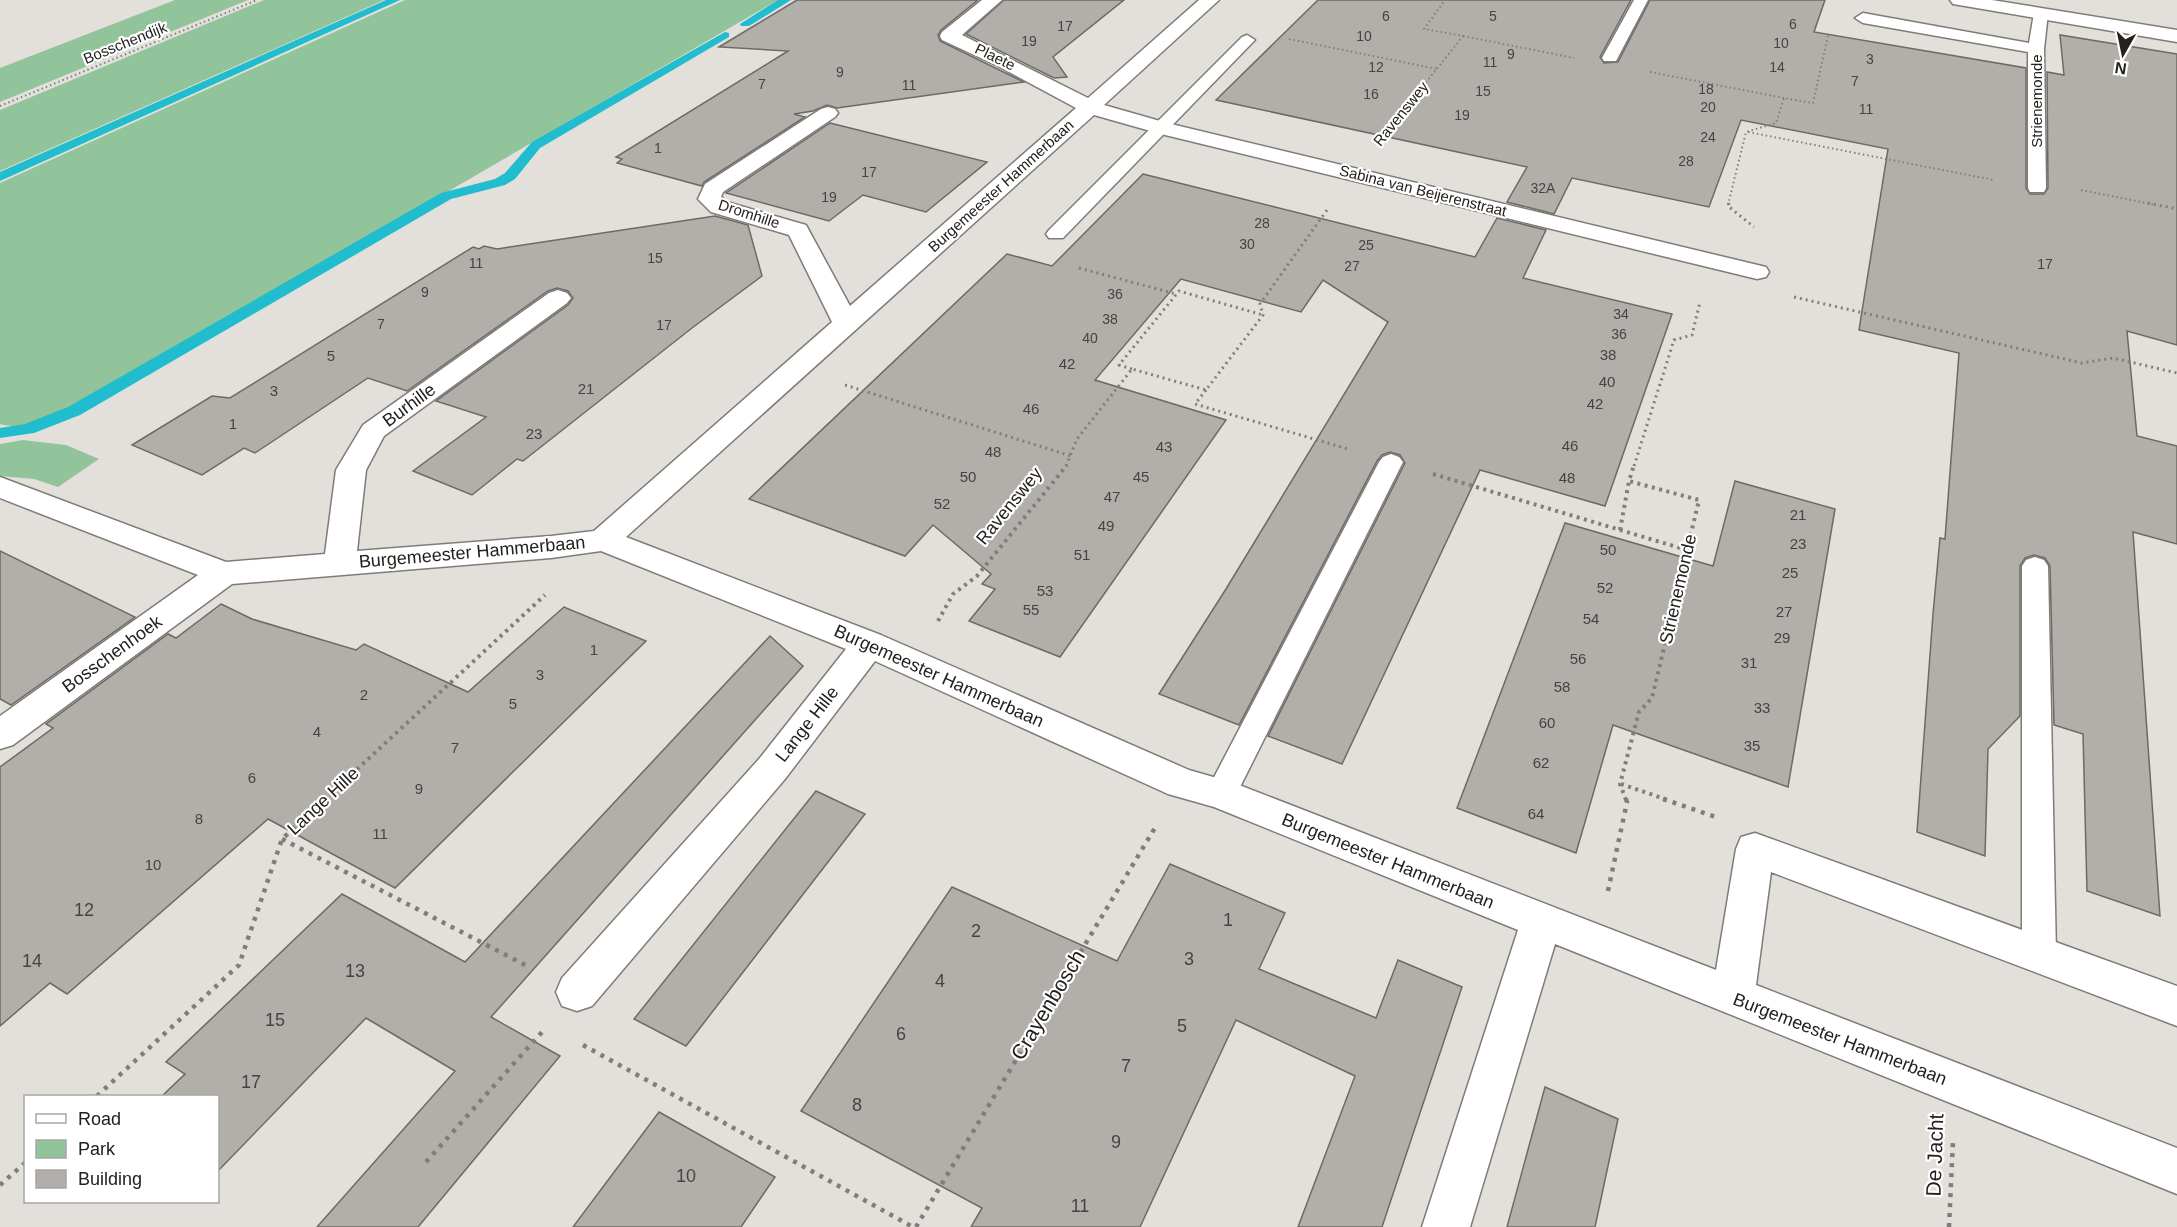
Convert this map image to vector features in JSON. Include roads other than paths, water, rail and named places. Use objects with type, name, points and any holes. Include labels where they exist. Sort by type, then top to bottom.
[{"type":"street","name":"Plaete","points":[[993,0],[949,36],[1005,62],[1090,107]]},
{"type":"street","name":"Burgemeester Hammerbaan","points":[[603,540],[1210,0]]},
{"type":"street","points":[[1959,0],[2177,36]]},
{"type":"street","name":"Sabina van Beijerenstraat","points":[[1090,107],[1161,128],[1757,272]]},
{"type":"street","name":"Dromhille","points":[[828,113],[713,189],[709,199],[719,207],[798,230],[846,323]]},
{"type":"street","name":"Burhille","points":[[340,564],[351,470],[373,430],[558,298]]},
{"type":"street","points":[[0,487],[224,573],[340,564]]},
{"type":"street","name":"Burgemeester Hammerbaan","points":[[340,564],[551,547],[603,540],[869,644],[1181,783],[1221,794],[2177,1171]]},
{"type":"street","name":"Bosschenhoek","points":[[0,735],[224,573]]},
{"type":"street","name":"Lange Hille","points":[[577,992],[772,769],[869,644]]},
{"type":"street","points":[[1733,997],[1755,849],[2177,1006]]},
{"type":"street","points":[[1446,1227],[1541,922]]},
{"type":"lane","points":[[1610,58],[1641,0]]},
{"type":"lane","name":"Strienemonde","points":[[2037,188],[2036,49],[2041,13]]},
{"type":"lane","points":[[1863,18],[2036,49]]},
{"type":"lane","points":[[1056,234],[1247,40]]},
{"type":"lane","points":[[1221,794],[1391,462]]},
{"type":"lane","points":[[2035,566],[2039,954]]},
{"type":"waterway","points":[[0,177],[395,0]]},
{"type":"waterway","points":[[745,24],[786,0]]},
{"type":"waterway","points":[[0,433],[28,429],[74,411],[446,196],[500,182],[510,176],[536,145],[725,35]]}]
